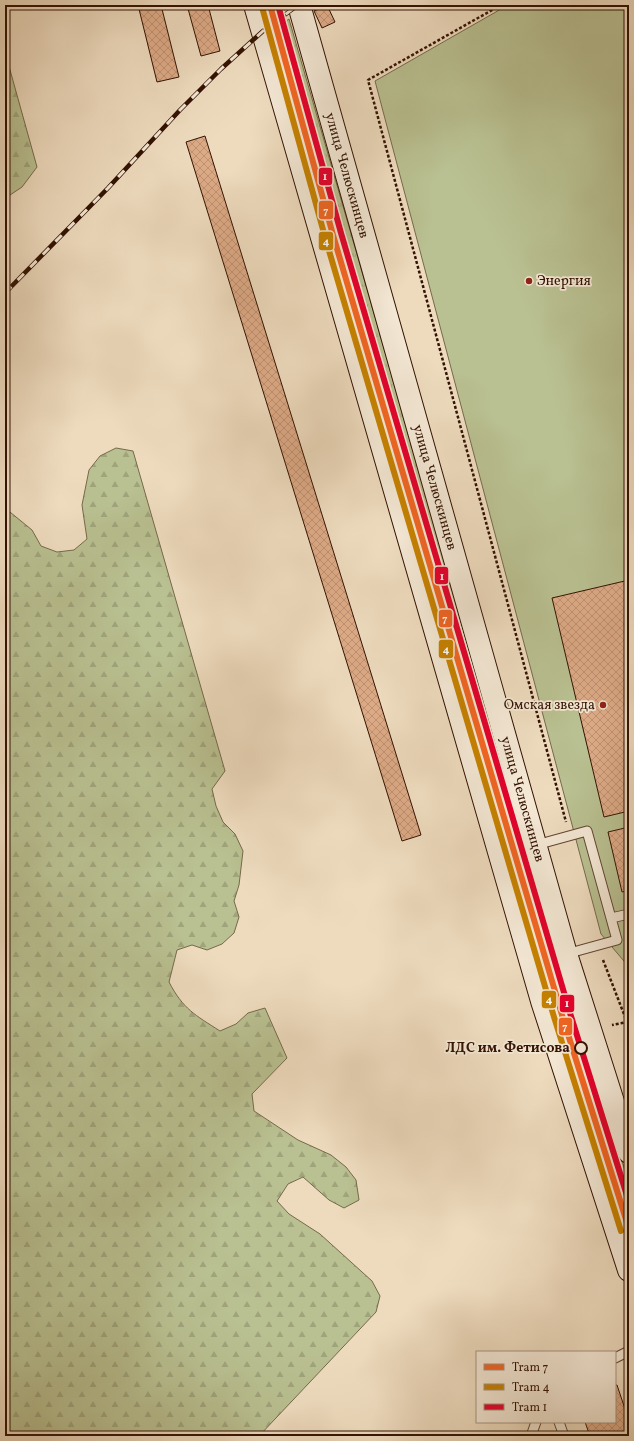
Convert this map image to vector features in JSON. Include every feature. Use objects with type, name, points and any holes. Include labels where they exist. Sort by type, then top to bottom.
[{"type":"main road","points":[[255,5],[542,1001],[629,1270]]},
{"type":"main road","name":"улица Челюскинцев","points":[[299,5],[566,954],[629,1152]]},
{"type":"lane","points":[[536,845],[587,831],[612,918],[618,940],[566,954]]},
{"type":"lane","points":[[612,918],[629,914]]},
{"type":"lane","points":[[616,1358],[629,1351]]},
{"type":"lane","points":[[531,1436],[536,1423]]},
{"type":"lane","points":[[559,1423],[564,1436]]},
{"type":"path","points":[[501,5],[368,80],[570,836]]},
{"type":"path","points":[[597,945],[628,1022],[610,1026]]},
{"type":"green space","points":[[265,5],[285,5],[286,9],[270,21]]},
{"type":"green space","name":"Энергия","points":[[508,5],[629,5],[629,967],[601,934],[375,81]]},
{"type":"green space","points":[[289,19],[580,1027],[570,1033],[563,1029],[555,1005],[274,30]]},
{"type":"green space","points":[[5,52],[37,167],[22,187],[10,195],[5,191]]},
{"type":"green space","points":[[116,448],[133,451],[225,771],[212,789],[216,806],[223,822],[235,834],[243,851],[239,885],[234,901],[239,917],[234,933],[222,944],[207,950],[192,945],[177,950],[169,982],[179,999],[190,1011],[220,1031],[236,1024],[248,1013],[265,1008],[287,1058],[252,1094],[254,1111],[298,1140],[331,1155],[346,1167],[356,1180],[359,1200],[344,1208],[329,1200],[303,1177],[288,1184],[277,1201],[289,1214],[320,1234],[372,1281],[380,1296],[376,1312],[259,1436],[5,1436],[5,508],[32,530],[41,546],[57,552],[74,550],[87,539],[82,505],[89,470],[100,456]]},
{"type":"green space","points":[[587,1067],[594,1074],[629,1183],[629,1239],[576,1072],[580,1068]]},
{"type":"building","points":[[138,5],[161,5],[179,77],[157,82]]},
{"type":"building","points":[[187,5],[208,5],[220,51],[201,56]]},
{"type":"building","points":[[327,5],[335,22],[322,28],[314,11]]},
{"type":"building","points":[[205,136],[421,835],[402,841],[186,142]]},
{"type":"building","name":"Омская звезда","points":[[629,580],[629,811],[604,817],[552,598]]},
{"type":"building","points":[[629,827],[629,890],[622,892],[608,832]]},
{"type":"building","points":[[617,1385],[629,1421],[629,1436],[590,1436],[585,1423],[616,1423]]},
{"type":"railway","points":[[5,293],[108,188],[180,110],[221,69],[263,31],[298,5]]},
{"type":"tram line","name":"7","points":[[270,5],[333,235],[562,1015],[629,1229]]},
{"type":"tram line","name":"1","points":[[278,5],[341,233],[570,1013],[629,1202]]},
{"type":"tram line","name":"4","points":[[262,7],[325,237],[554,1017],[621,1231]]},
{"type":"place","name":"Энергия","points":[[529,281]]},
{"type":"place","name":"Омская звезда","points":[[603,705]]},
{"type":"place","name":"ЛДС им. Фетисова","points":[[581,1048]]}]
